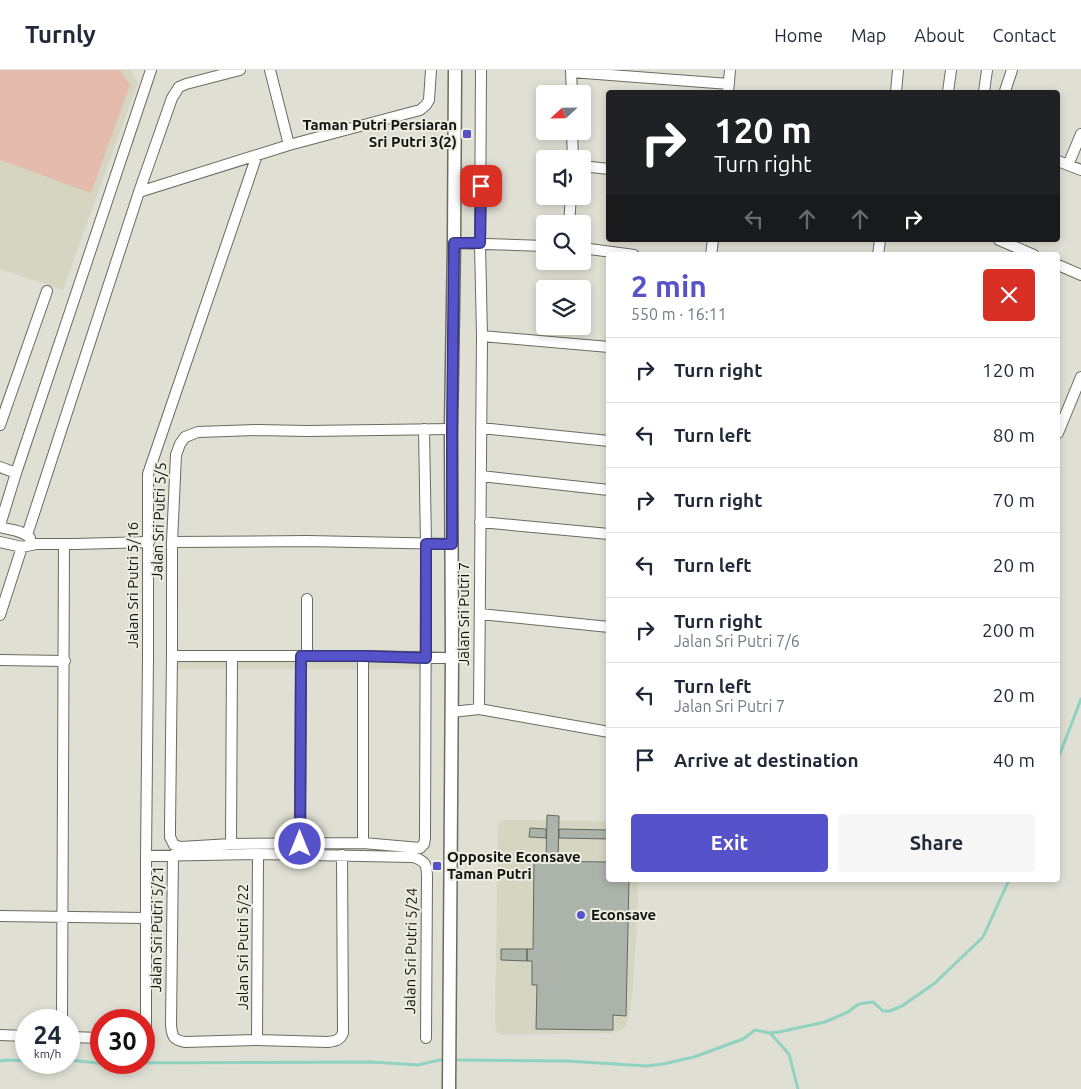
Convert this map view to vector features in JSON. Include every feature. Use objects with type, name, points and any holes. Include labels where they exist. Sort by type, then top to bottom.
[{"type":"street","points":[[36,544],[27,535],[0,526],[151,70]]},
{"type":"street","points":[[27,535],[139,192],[172,98],[179,87],[186,84],[240,70]]},
{"type":"street","points":[[270,70],[290,145]]},
{"type":"street","points":[[139,192],[290,145],[420,110],[429,100],[431,70]]},
{"type":"street","points":[[449,1084],[455,70]]},
{"type":"street","name":"Jalan Sri Putri 7","points":[[479,709],[482,336],[480,243],[481,70]]},
{"type":"street","points":[[572,85],[571,71],[729,88],[730,70]]},
{"type":"street","points":[[896,90],[898,70]]},
{"type":"street","points":[[948,90],[950,70]]},
{"type":"street","points":[[984,90],[987,70]]},
{"type":"street","points":[[1005,90],[1012,70]]},
{"type":"street","points":[[1068,165],[1081,134]]},
{"type":"street","name":"Jalan Sri Putri 5/16","points":[[146,1009],[148,474],[257,155]]},
{"type":"street","points":[[1060,162],[1081,170]]},
{"type":"street","points":[[591,167],[606,169]]},
{"type":"street","points":[[1004,242],[1026,252]]},
{"type":"street","points":[[454,243],[536,246]]},
{"type":"street","points":[[591,249],[612,252]]},
{"type":"street","points":[[1060,266],[1081,274]]},
{"type":"street","points":[[0,425],[46,291]]},
{"type":"street","points":[[482,336],[606,347]]},
{"type":"street","points":[[1060,427],[1081,377]]},
{"type":"street","points":[[481,428],[606,441]]},
{"type":"street","points":[[146,856],[182,847],[231,844],[362,843],[420,848],[424,844],[426,544],[424,429]]},
{"type":"street","name":"Jalan Sri Putri 5/5","points":[[174,850],[170,837],[172,542],[176,455],[185,436],[198,432],[258,430],[452,429]]},
{"type":"street","points":[[0,467],[16,473]]},
{"type":"street","points":[[481,476],[606,490]]},
{"type":"street","points":[[480,522],[606,534]]},
{"type":"street","points":[[172,542],[307,541],[452,544]]},
{"type":"street","points":[[0,542],[22,547],[36,544],[149,542]]},
{"type":"street","points":[[62,1009],[64,544]]},
{"type":"street","points":[[0,615],[22,547]]},
{"type":"street","points":[[300,844],[307,600]]},
{"type":"street","points":[[480,614],[606,627]]},
{"type":"street","points":[[172,656],[452,658]]},
{"type":"street","points":[[231,844],[232,656]]},
{"type":"street","points":[[362,843],[363,656]]},
{"type":"street","points":[[0,660],[65,662]]},
{"type":"street","points":[[452,712],[479,709],[606,731]]},
{"type":"street","points":[[174,850],[342,855],[343,1033],[335,1042],[257,1040]]},
{"type":"street","name":"Jalan Sri Putri 5/21","points":[[174,850],[171,1025],[174,1038],[185,1042],[257,1040]]},
{"type":"street","name":"Jalan Sri Putri 5/22","points":[[257,1040],[258,854]]},
{"type":"street","name":"Jalan Sri Putri 5/24","points":[[342,855],[413,857],[420,859],[426,864],[426,1038]]},
{"type":"street","points":[[0,916],[146,918]]},
{"type":"street","points":[[0,1035],[15,1036]]},
{"type":"shaded area","points":[[0,70],[130,70],[138,82],[63,290],[0,269]]},
{"type":"shaded area","points":[[0,70],[120,70],[130,85],[91,193],[0,160]]},
{"type":"shaded area","points":[[433,650],[433,669],[168,669],[168,651]]},
{"type":"shaded area","points":[[501,821],[606,821],[606,882],[638,882],[632,996],[626,1026],[621,1030],[612,1033],[501,1035],[497,1032],[495,1024],[498,824]]},
{"type":"building","points":[[547,815],[559,816],[558,861],[546,861]]},
{"type":"building","points":[[530,828],[546,829],[546,838],[529,837]]},
{"type":"building","points":[[559,829],[606,830],[606,839],[559,838]]},
{"type":"building","name":"Econsave","points":[[534,861],[606,862],[606,882],[629,882],[626,1016],[613,1015],[613,1030],[536,1029],[537,985],[532,985],[532,961],[527,961],[527,949],[533,949]]},
{"type":"building","points":[[501,949],[527,949],[527,961],[501,960]]},
{"type":"waterway","points":[[1060,754],[1081,699]]},
{"type":"waterway","points":[[452,1060],[567,1061],[647,1066],[694,1057],[743,1039],[755,1030],[770,1033],[779,1032],[825,1022],[864,1003],[873,1002],[883,1011],[890,1011],[902,1006],[935,983],[983,937],[1008,882]]},
{"type":"waterway","points":[[770,1033],[789,1054],[798,1089]]},
{"type":"waterway","points":[[0,1061],[15,1060]]},
{"type":"waterway","points":[[80,1061],[97,1063],[371,1062],[418,1065],[446,1060]]},
{"type":"place","name":"Taman Putri Persiaran Sri Putri 3(2)","points":[[467,134]]},
{"type":"place","name":"Opposite Econsave Taman Putri","points":[[437,866]]},
{"type":"place","name":"Econsave","points":[[581,915]]},
{"type":"route","points":[[300,844],[301,656],[426,658],[426,544],[452,544],[454,243],[480,243],[481,186]]}]
